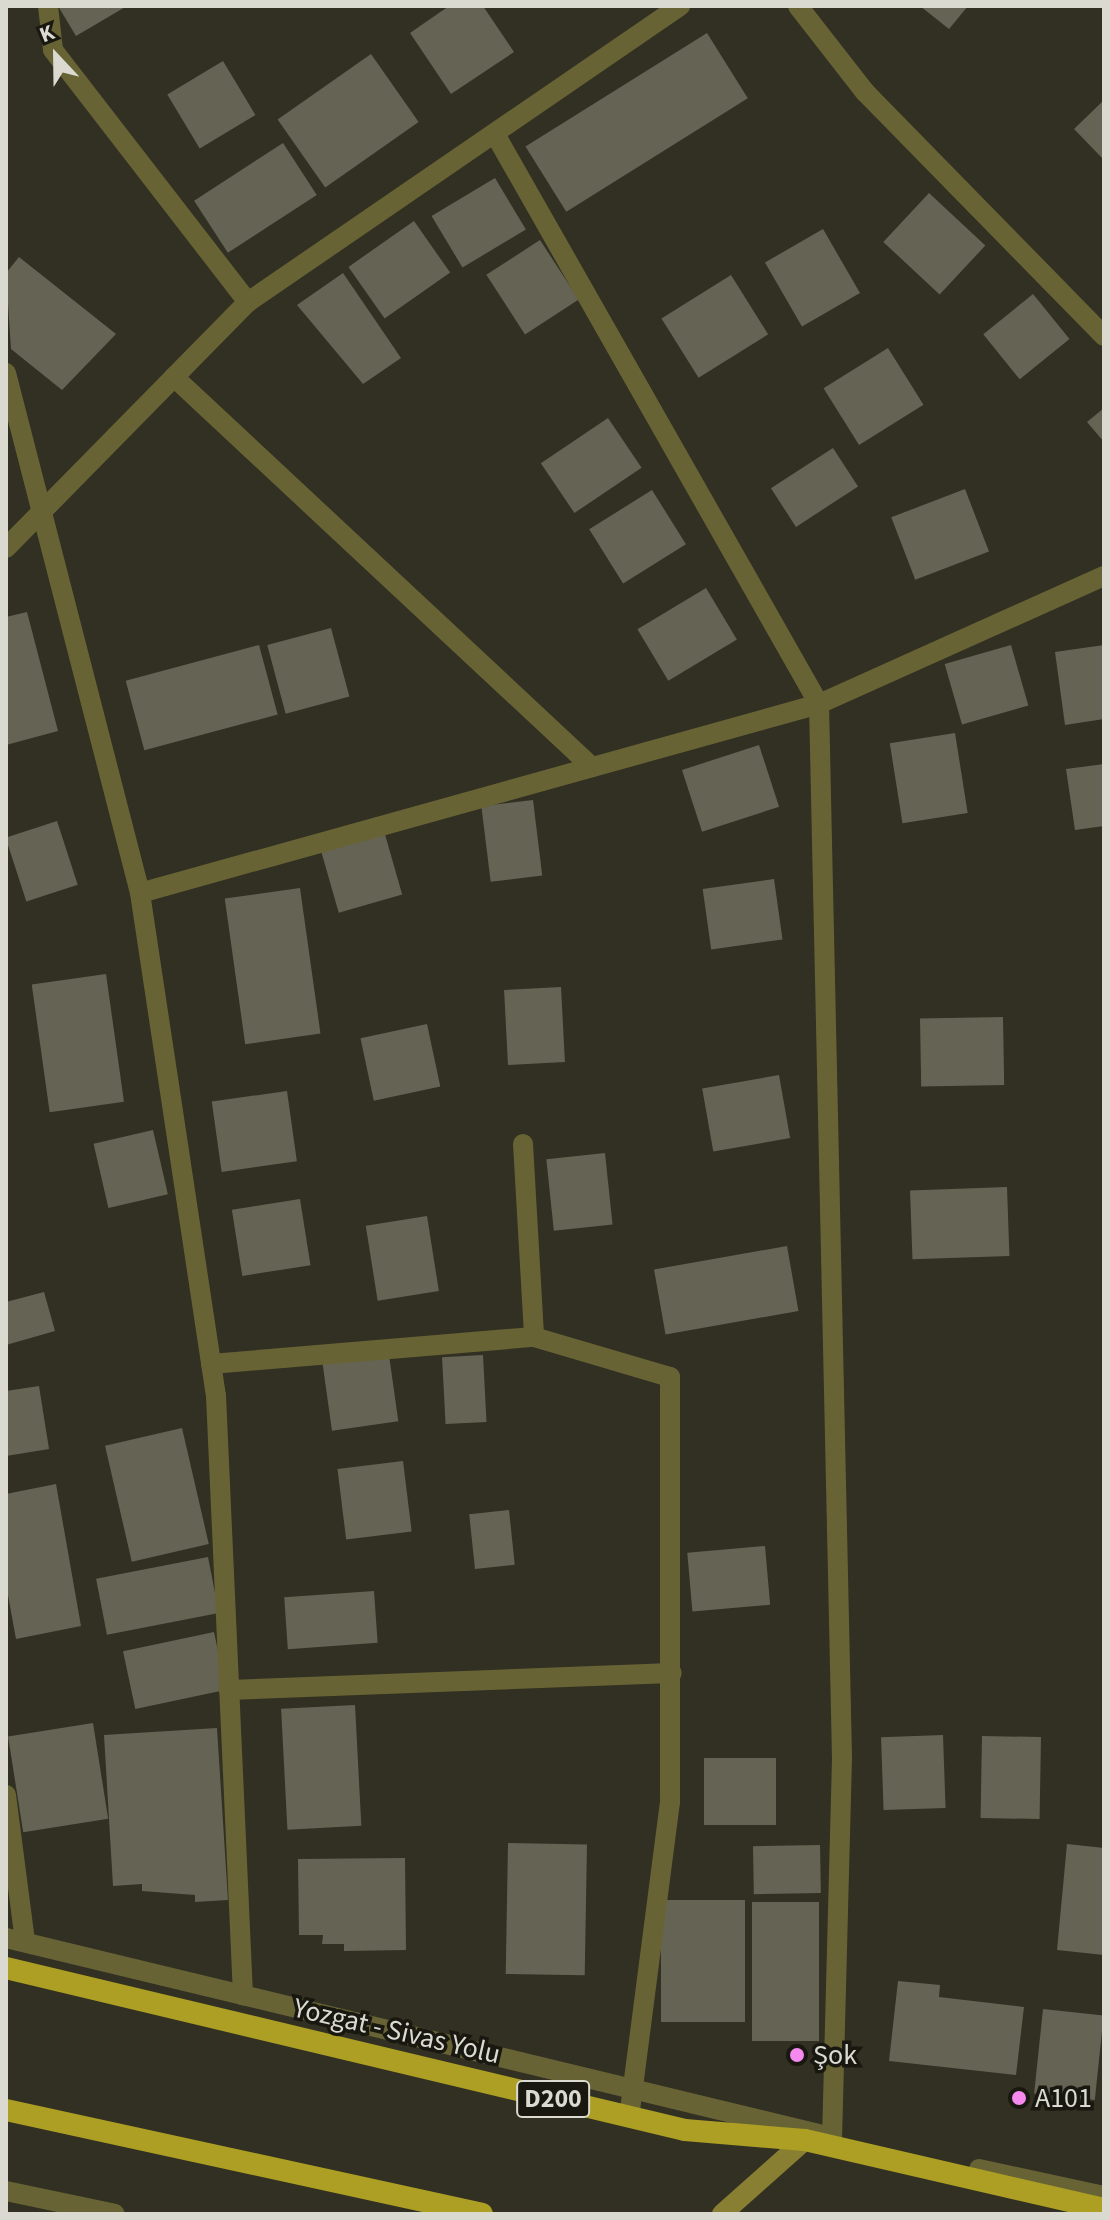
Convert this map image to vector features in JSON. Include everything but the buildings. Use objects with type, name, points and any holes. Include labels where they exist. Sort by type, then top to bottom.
[{"type":"highway","name":"Yozgat - Sivas Yolu","points":[[6,1968],[629,2117],[805,2140],[1104,2209]]},
{"type":"highway","points":[[6,2110],[482,2214]]},
{"type":"main road","points":[[722,2214],[805,2140]]},
{"type":"street","points":[[48,6],[53,50],[248,302]]},
{"type":"street","points":[[6,548],[248,302],[680,6]]},
{"type":"street","points":[[798,6],[865,92],[1104,336]]},
{"type":"street","points":[[495,134],[819,704],[842,1758],[832,2138]]},
{"type":"street","points":[[6,373],[46,508],[140,893],[211,1364],[243,1995]]},
{"type":"street","points":[[174,377],[592,767]]},
{"type":"street","points":[[140,893],[819,704],[1104,576]]},
{"type":"street","points":[[523,1144],[534,1337]]},
{"type":"street","points":[[211,1364],[534,1337],[670,1377],[670,1802],[629,2117]]},
{"type":"street","points":[[229,1690],[672,1673]]},
{"type":"street","points":[[6,1795],[16,1940],[832,2138],[1104,2196]]},
{"type":"street","points":[[805,2140],[832,2138]]},
{"type":"street","points":[[6,2191],[115,2214]]},
{"type":"place","name":"Şok","points":[[797,2055]]},
{"type":"place","name":"A101","points":[[1019,2098]]}]
